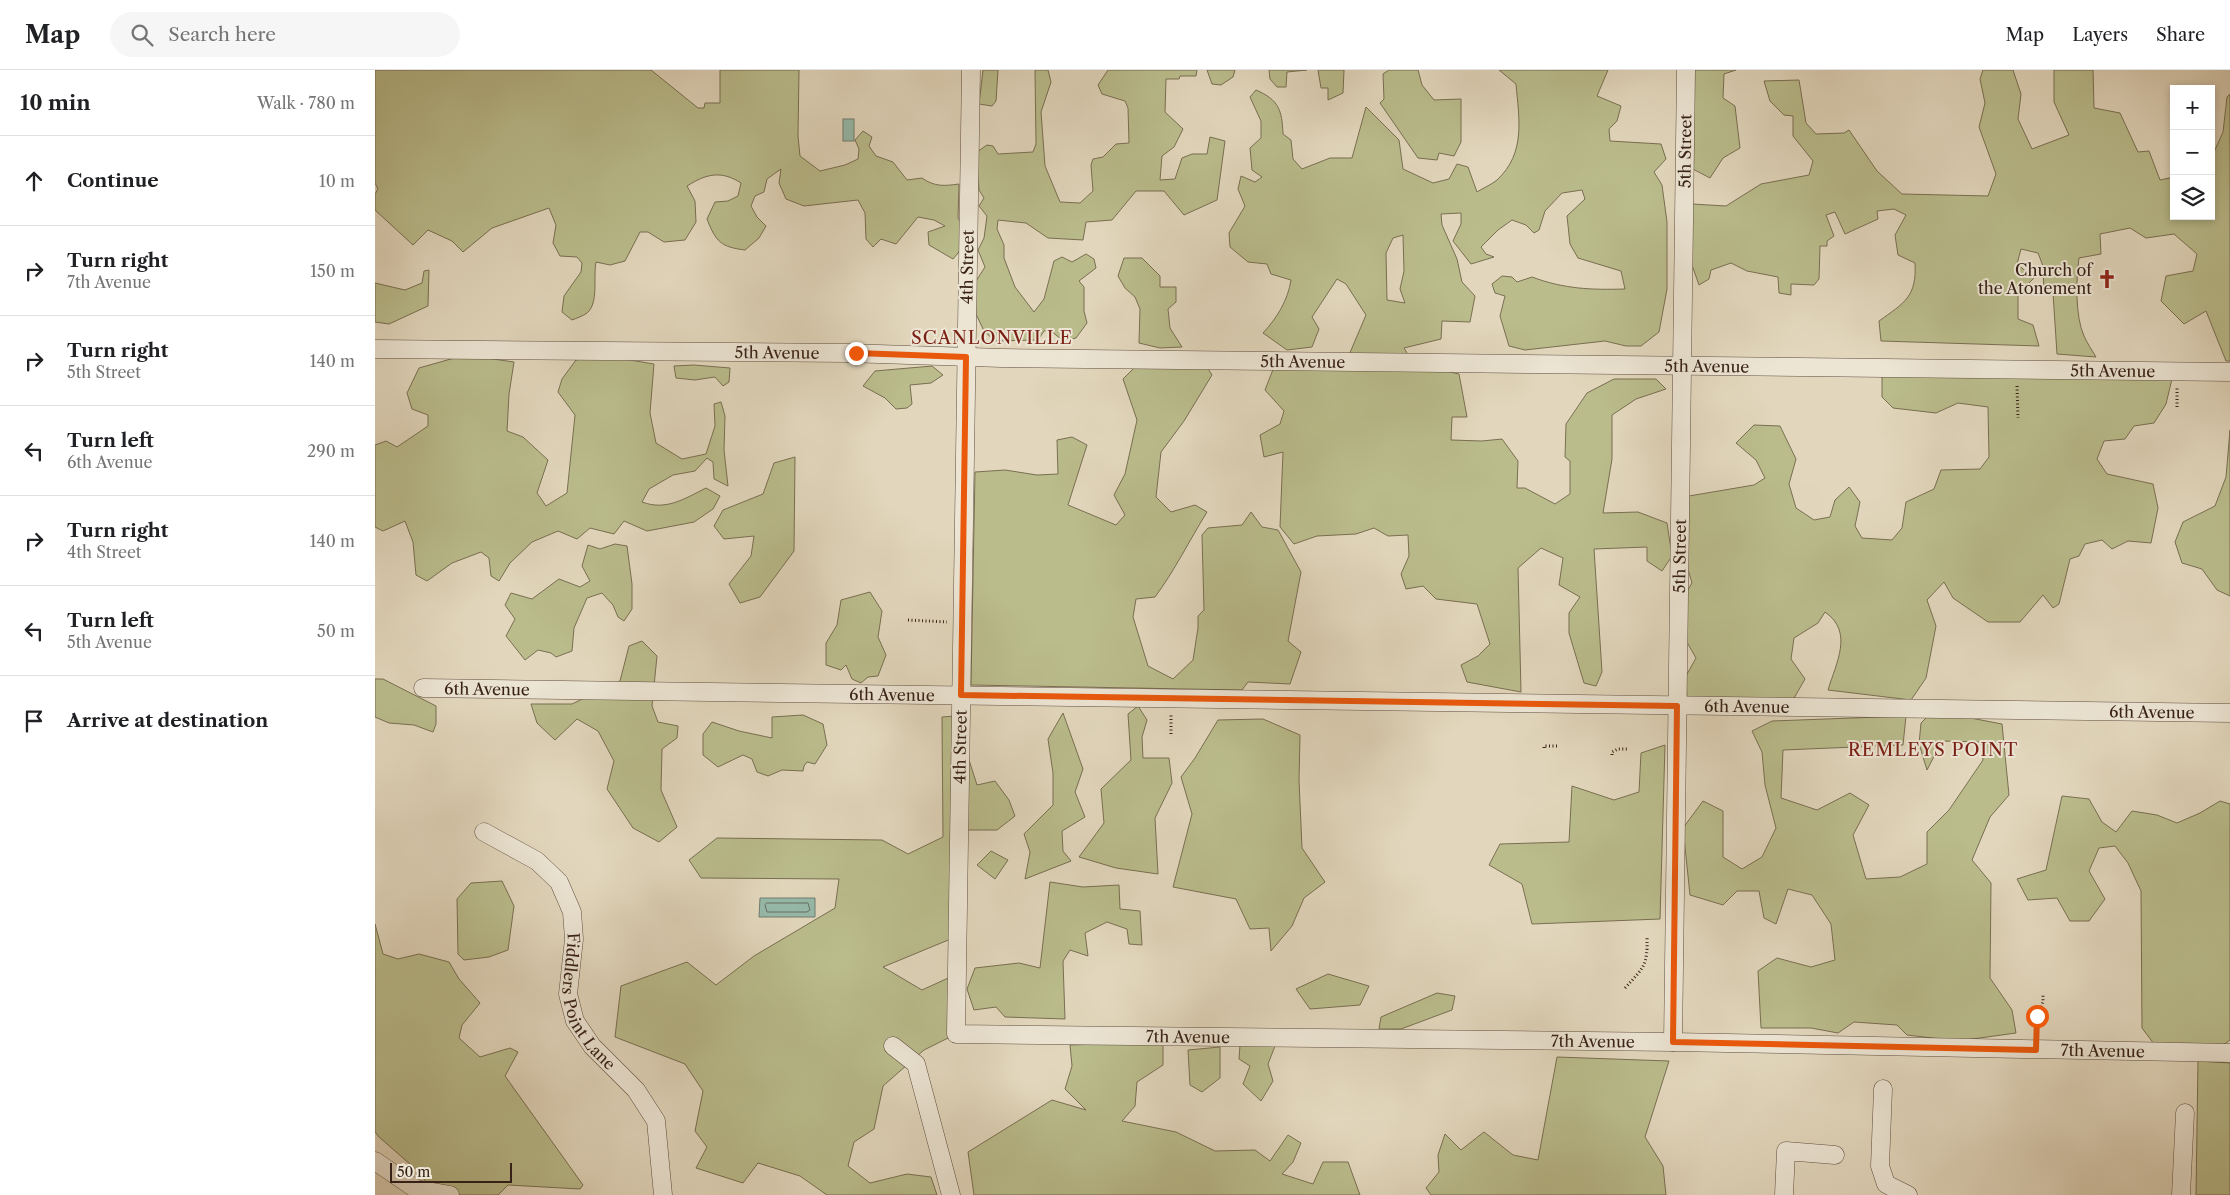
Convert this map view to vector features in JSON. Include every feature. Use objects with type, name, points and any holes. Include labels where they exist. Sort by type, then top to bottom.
[{"type":"street","name":"4th Street","points":[[956,1034],[971,70]]},
{"type":"street","name":"5th Street","points":[[1673,1042],[1686,70]]},
{"type":"street","name":"5th Avenue","points":[[375,349],[847,353],[966,357],[2230,372]]},
{"type":"street","name":"6th Avenue","points":[[423,688],[2230,713]]},
{"type":"street","name":"Fiddlers Point Lane","points":[[484,832],[537,861],[559,882],[572,912],[575,939],[568,994],[575,1021],[593,1046],[636,1090],[656,1121],[663,1195]]},
{"type":"street","name":"7th Avenue","points":[[956,1034],[1673,1042],[2230,1053]]},
{"type":"street","points":[[893,1046],[917,1064],[951,1195]]},
{"type":"street","points":[[1883,1089],[1881,1166],[1885,1184],[1908,1195]]},
{"type":"street","points":[[2181,1195],[2185,1113]]},
{"type":"street","points":[[1784,1195],[1786,1151],[1835,1155]]},
{"type":"street","points":[[375,1161],[416,1189],[450,1195]]},
{"type":"path","points":[[2017,382],[2018,418]]},
{"type":"path","points":[[2177,384],[2177,407]]},
{"type":"path","points":[[908,620],[962,622]]},
{"type":"path","points":[[1544,748],[1544,746],[1559,746]]},
{"type":"path","points":[[1611,755],[1612,752],[1618,749],[1629,749]]},
{"type":"path","points":[[1625,988],[1644,966],[1647,954],[1647,937]]},
{"type":"path","points":[[2036,1050],[2037,1016],[2043,1002],[2043,994]]},
{"type":"shaded area","points":[[375,70],[651,70],[698,108],[704,108],[705,103],[720,103],[720,70],[799,70],[798,136],[800,156],[820,171],[845,165],[858,159],[859,149],[855,140],[863,131],[872,137],[869,146],[876,156],[893,162],[907,180],[922,178],[940,185],[959,184],[958,218],[963,226],[963,247],[953,259],[929,245],[928,232],[945,226],[934,220],[918,217],[896,244],[881,239],[873,247],[866,239],[865,213],[858,200],[804,206],[786,199],[779,183],[781,169],[767,179],[764,192],[755,196],[751,206],[757,217],[766,226],[759,238],[745,250],[730,247],[720,242],[713,233],[707,219],[715,202],[728,201],[738,196],[741,183],[727,176],[707,176],[687,186],[695,201],[696,222],[685,240],[664,242],[648,232],[640,232],[625,261],[610,265],[596,262],[595,289],[591,309],[582,316],[572,320],[562,312],[564,296],[581,272],[582,263],[577,257],[560,256],[553,243],[556,225],[549,208],[492,228],[463,252],[452,241],[428,230],[413,245],[375,210],[375,194],[378,189],[375,183]]},
{"type":"shaded area","points":[[983,70],[998,70],[996,101],[992,106],[979,104]]},
{"type":"shaded area","points":[[1035,70],[1048,70],[1051,82],[1041,112],[1045,166],[1060,202],[1080,203],[1093,191],[1091,165],[1093,159],[1103,157],[1116,144],[1129,143],[1128,108],[1125,101],[1102,94],[1098,85],[1108,70],[1197,70],[1196,76],[1180,76],[1179,79],[1166,79],[1165,112],[1183,129],[1174,147],[1162,156],[1160,180],[1175,179],[1182,158],[1192,154],[1207,154],[1210,137],[1225,141],[1217,200],[1184,215],[1164,191],[1136,191],[1112,220],[1086,222],[1083,240],[1048,238],[1026,223],[998,220],[997,229],[1004,245],[1004,258],[1015,287],[1034,312],[1044,299],[1054,261],[1062,257],[1072,262],[1086,254],[1094,259],[1096,268],[1079,281],[1084,287],[1084,311],[1087,323],[1076,338],[1063,341],[1050,330],[1044,331],[1038,340],[995,341],[984,331],[976,314],[976,281],[985,267],[978,250],[984,238],[987,216],[979,206],[984,198],[979,190],[977,152],[987,145],[993,146],[998,154],[1033,152],[1036,144]]},
{"type":"shaded area","points":[[1207,70],[1235,70],[1233,77],[1221,85],[1212,84]]},
{"type":"shaded area","points":[[1269,70],[1307,70],[1287,72],[1286,87],[1277,87],[1270,79]]},
{"type":"shaded area","points":[[1318,70],[1344,70],[1343,93],[1328,100],[1328,88],[1321,88]]},
{"type":"shaded area","points":[[1389,70],[1418,70],[1422,85],[1434,100],[1461,99],[1461,142],[1454,156],[1439,153],[1437,160],[1418,158],[1380,103],[1384,99],[1383,74]]},
{"type":"shaded area","points":[[1499,70],[1608,70],[1597,96],[1621,106],[1617,121],[1609,129],[1610,141],[1661,144],[1666,159],[1654,172],[1662,185],[1667,222],[1667,289],[1659,332],[1641,346],[1626,346],[1605,341],[1525,350],[1509,346],[1500,316],[1505,296],[1495,293],[1492,284],[1502,276],[1512,277],[1517,282],[1532,277],[1578,288],[1625,289],[1621,271],[1578,258],[1570,244],[1567,216],[1585,199],[1582,190],[1562,193],[1545,211],[1539,230],[1534,233],[1526,225],[1512,220],[1498,230],[1481,247],[1486,254],[1494,257],[1471,264],[1453,241],[1461,224],[1461,213],[1441,214],[1442,225],[1457,259],[1462,282],[1475,296],[1470,322],[1442,321],[1441,339],[1404,348],[1416,368],[1437,369],[1459,374],[1467,417],[1452,417],[1451,440],[1482,441],[1502,439],[1518,461],[1517,488],[1525,488],[1555,504],[1570,494],[1570,461],[1565,457],[1566,424],[1587,393],[1614,379],[1656,379],[1666,389],[1636,399],[1612,415],[1612,459],[1603,513],[1638,512],[1667,523],[1672,556],[1662,571],[1647,561],[1647,547],[1594,549],[1602,672],[1596,686],[1584,683],[1569,633],[1569,613],[1580,597],[1559,585],[1563,558],[1541,548],[1518,568],[1521,692],[1467,682],[1461,665],[1478,656],[1490,644],[1477,604],[1436,599],[1423,586],[1406,589],[1401,574],[1409,556],[1408,535],[1388,536],[1374,528],[1356,534],[1317,536],[1294,544],[1280,527],[1283,452],[1264,457],[1260,435],[1280,424],[1284,411],[1265,390],[1274,367],[1349,355],[1366,315],[1346,284],[1337,279],[1312,317],[1319,329],[1312,347],[1287,350],[1263,333],[1281,308],[1291,280],[1271,274],[1267,264],[1248,262],[1230,247],[1229,233],[1245,206],[1238,189],[1241,176],[1255,182],[1262,177],[1252,170],[1250,148],[1261,138],[1261,121],[1250,97],[1256,90],[1270,98],[1278,107],[1282,118],[1283,134],[1291,140],[1293,159],[1302,169],[1330,158],[1352,158],[1366,107],[1399,140],[1403,169],[1433,183],[1449,179],[1457,164],[1468,167],[1477,192],[1497,180],[1513,159],[1519,135],[1516,84]],"holes":[[[1403,235],[1404,271],[1400,289],[1405,303],[1387,300],[1386,253],[1393,238]]]},
{"type":"shaded area","points":[[1691,70],[1736,70],[1724,74],[1723,98],[1735,106],[1740,148],[1723,158],[1710,178],[1691,168]]},
{"type":"shaded area","points":[[1983,70],[2013,70],[2021,94],[2018,119],[2032,149],[2069,135],[2054,102],[2054,70],[2093,70],[2094,108],[2120,113],[2138,152],[2149,151],[2160,180],[2170,178],[2170,220],[2215,220],[2215,150],[2223,132],[2227,97],[2230,94],[2230,361],[2226,361],[2206,311],[2184,324],[2161,301],[2166,276],[2193,271],[2197,254],[2174,234],[2146,238],[2130,228],[2100,234],[2101,254],[2079,258],[2077,287],[2079,318],[2084,336],[2096,357],[2057,354],[2053,293],[2044,293],[2043,266],[2038,253],[2021,249],[2017,264],[2034,278],[2018,294],[2018,319],[2033,325],[2039,346],[1881,341],[1879,321],[1907,298],[1914,284],[1915,275],[1915,263],[1898,255],[1895,235],[1906,215],[1894,209],[1877,211],[1878,219],[1845,234],[1835,212],[1826,215],[1834,236],[1827,241],[1827,246],[1820,246],[1819,279],[1814,285],[1791,284],[1791,295],[1779,293],[1778,277],[1747,271],[1731,263],[1711,270],[1709,279],[1699,285],[1692,265],[1692,204],[1726,206],[1761,184],[1809,175],[1813,161],[1793,136],[1793,116],[1784,115],[1770,101],[1764,81],[1799,80],[1806,123],[1816,134],[1844,133],[1849,130],[1877,171],[1902,194],[1988,196],[1996,174],[1979,127],[1985,103],[1980,79]]},
{"type":"shaded area","points":[[1124,258],[1142,258],[1160,276],[1160,287],[1176,287],[1176,302],[1168,309],[1170,328],[1182,347],[1160,348],[1139,343],[1140,309],[1135,297],[1125,288],[1118,276]]},
{"type":"shaded area","points":[[429,270],[428,306],[389,324],[375,322],[375,283],[405,290],[422,283],[424,271]]},
{"type":"shaded area","points":[[465,355],[514,362],[509,394],[507,431],[523,437],[548,460],[537,493],[546,506],[567,493],[575,415],[558,392],[562,379],[576,360],[600,355],[654,364],[650,413],[656,443],[682,459],[706,454],[715,426],[714,404],[721,402],[725,416],[724,450],[728,486],[714,479],[713,462],[707,458],[695,471],[673,475],[649,489],[642,502],[659,505],[667,504],[682,500],[706,488],[720,496],[713,509],[694,522],[647,531],[624,521],[614,534],[590,528],[577,539],[558,531],[532,542],[510,563],[499,581],[491,576],[489,558],[481,552],[452,563],[427,581],[416,575],[413,542],[405,521],[383,531],[375,527],[375,445],[386,441],[397,447],[428,426],[428,415],[412,409],[407,393],[419,368]]},
{"type":"shaded area","points":[[694,365],[730,368],[729,382],[723,386],[715,377],[695,380],[676,378],[674,366]]},
{"type":"shaded area","points":[[1137,365],[1207,367],[1212,375],[1184,421],[1161,452],[1156,497],[1171,512],[1195,505],[1207,512],[1155,597],[1136,599],[1133,617],[1148,666],[1173,679],[1193,660],[1198,616],[1204,610],[1202,535],[1208,528],[1242,525],[1251,512],[1262,527],[1278,530],[1301,572],[1288,641],[1301,652],[1290,684],[1248,682],[1242,690],[971,685],[975,472],[1005,470],[1037,475],[1058,474],[1057,440],[1072,437],[1087,445],[1068,505],[1116,525],[1125,515],[1114,495],[1125,474],[1137,420],[1123,379]]},
{"type":"shaded area","points":[[932,366],[943,375],[931,383],[910,385],[912,404],[907,408],[896,409],[885,398],[863,386],[875,371]]},
{"type":"shaded area","points":[[1882,374],[2172,379],[2166,404],[2154,423],[2134,426],[2125,439],[2104,441],[2097,459],[2107,474],[2153,484],[2158,508],[2151,543],[2128,541],[2112,549],[2102,540],[2085,544],[2079,556],[2070,559],[2059,604],[2053,608],[2043,595],[2020,622],[1988,622],[1953,598],[1944,582],[1927,600],[1936,626],[1926,678],[1911,700],[1828,690],[1838,659],[1841,638],[1834,620],[1825,612],[1818,623],[1794,638],[1791,659],[1805,679],[1793,700],[1687,699],[1686,676],[1696,658],[1684,637],[1684,596],[1692,583],[1688,569],[1689,496],[1754,485],[1765,478],[1756,460],[1736,443],[1754,425],[1780,426],[1796,459],[1789,484],[1796,508],[1814,520],[1830,517],[1835,500],[1849,487],[1860,502],[1855,526],[1862,538],[1892,540],[1902,528],[1906,502],[1934,489],[1941,470],[1980,469],[1989,457],[1988,407],[1958,403],[1936,413],[1893,408],[1882,397]]},
{"type":"shaded area","points":[[2230,430],[2230,596],[2217,590],[2202,569],[2182,563],[2175,542],[2183,522],[2215,506],[2226,477]]},
{"type":"shaded area","points":[[795,457],[794,551],[760,597],[740,603],[729,584],[751,556],[754,536],[724,539],[714,526],[723,510],[763,494],[774,463]]},
{"type":"shaded area","points":[[615,544],[627,546],[632,584],[632,609],[624,621],[618,617],[613,605],[602,593],[587,598],[574,628],[572,651],[556,657],[551,653],[538,650],[525,660],[506,636],[515,619],[505,605],[511,593],[532,599],[559,579],[580,587],[590,581],[582,566],[588,545],[600,549]]},
{"type":"shaded area","points":[[870,592],[882,611],[878,637],[886,655],[878,676],[868,677],[861,683],[852,679],[846,665],[841,670],[826,665],[826,643],[837,625],[841,600]]},
{"type":"shaded area","points":[[642,641],[657,656],[652,706],[658,722],[678,726],[677,738],[662,749],[661,790],[677,827],[659,842],[633,828],[607,789],[614,761],[598,731],[577,719],[555,740],[537,723],[531,704],[572,704],[620,681],[629,646]]},
{"type":"shaded area","points":[[375,679],[383,679],[436,706],[436,724],[433,732],[414,725],[389,723],[375,717]]},
{"type":"shaded area","points":[[1138,706],[1147,720],[1142,737],[1143,758],[1169,758],[1172,783],[1155,818],[1158,874],[1116,868],[1079,857],[1104,823],[1101,789],[1131,760],[1128,714]]},
{"type":"shaded area","points":[[1063,713],[1083,769],[1075,792],[1085,817],[1062,831],[1063,851],[1071,861],[1025,879],[1030,852],[1024,834],[1053,805],[1053,773],[1048,739]]},
{"type":"shaded area","points":[[803,715],[823,724],[827,745],[815,764],[807,762],[803,771],[782,770],[768,776],[757,772],[752,759],[743,755],[718,767],[703,755],[703,734],[712,722],[739,731],[772,738],[772,717]]},
{"type":"shaded area","points":[[1929,715],[1960,716],[2002,724],[2009,795],[1990,817],[1972,860],[1991,883],[1990,978],[2012,1010],[2016,1033],[1958,1041],[1907,1035],[1897,1025],[1854,1022],[1838,1033],[1811,1028],[1761,1028],[1758,971],[1777,958],[1811,967],[1835,960],[1831,924],[1812,895],[1788,889],[1776,924],[1764,918],[1759,891],[1737,891],[1723,905],[1690,895],[1683,828],[1703,801],[1723,811],[1723,857],[1742,869],[1762,857],[1776,828],[1765,785],[1762,752],[1752,731],[1772,721],[1906,716],[1903,745],[1783,750],[1781,798],[1817,810],[1850,793],[1869,805],[1853,835],[1866,879],[1900,877],[1927,864],[1927,832],[1949,810],[1983,760],[1981,742],[1942,741],[1927,770],[1919,744],[1921,723]]},
{"type":"shaded area","points":[[955,716],[977,785],[995,781],[1009,800],[1015,816],[997,830],[966,830],[958,936],[883,967],[922,990],[957,974],[956,1034],[924,1050],[883,1086],[874,1129],[854,1142],[848,1166],[870,1183],[907,1174],[931,1177],[937,1195],[827,1195],[800,1176],[758,1163],[743,1183],[696,1168],[707,1147],[695,1131],[703,1091],[685,1064],[615,1037],[621,986],[687,962],[716,985],[754,956],[835,908],[839,879],[701,878],[689,860],[717,838],[882,840],[908,854],[943,837],[942,717]]},
{"type":"shaded area","points":[[1263,719],[1300,735],[1299,780],[1302,848],[1325,882],[1304,898],[1292,926],[1271,951],[1269,928],[1250,929],[1236,899],[1173,887],[1192,814],[1181,777],[1218,720]]},
{"type":"shaded area","points":[[1665,745],[1660,919],[1532,924],[1522,884],[1489,865],[1500,844],[1569,842],[1572,786],[1614,800],[1639,792],[1641,753]]},
{"type":"shaded area","points":[[2062,796],[2089,799],[2102,822],[2116,832],[2132,811],[2157,815],[2177,823],[2200,813],[2220,801],[2230,804],[2230,1040],[2223,1045],[2154,1044],[2142,1028],[2141,891],[2128,863],[2115,846],[2099,848],[2089,871],[2105,899],[2089,921],[2070,921],[2057,898],[2028,900],[2017,879],[2046,870]]},
{"type":"shaded area","points":[[991,851],[1008,860],[995,879],[977,865]]},
{"type":"shaded area","points":[[502,881],[514,906],[508,950],[489,957],[464,960],[458,954],[457,899],[471,883]]},
{"type":"shaded area","points":[[1050,882],[1083,887],[1119,885],[1120,909],[1140,911],[1142,945],[1129,944],[1127,929],[1107,922],[1085,933],[1088,956],[1070,950],[1063,961],[1065,1019],[1005,1017],[996,1007],[974,1010],[967,989],[975,968],[1019,963],[1040,968]]},
{"type":"shaded area","points":[[375,924],[383,954],[398,959],[419,954],[449,962],[459,979],[480,1003],[462,1025],[459,1038],[480,1057],[510,1048],[518,1052],[505,1076],[583,1185],[580,1189],[508,1185],[498,1195],[427,1195],[426,1182],[419,1172],[375,1132]]},
{"type":"shaded area","points":[[1328,974],[1369,986],[1360,1005],[1310,1009],[1296,989]]},
{"type":"shaded area","points":[[1437,993],[1455,996],[1452,1010],[1401,1029],[1379,1029],[1381,1017]]},
{"type":"shaded area","points":[[1163,1042],[1163,1065],[1137,1082],[1135,1106],[1122,1121],[1176,1132],[1215,1151],[1255,1150],[1270,1161],[1288,1135],[1301,1143],[1293,1162],[1282,1174],[1313,1184],[1323,1162],[1348,1162],[1360,1195],[974,1195],[968,1152],[1052,1100],[1086,1110],[1065,1089],[1072,1066],[1070,1045]]},
{"type":"shaded area","points":[[1240,1045],[1275,1046],[1268,1064],[1273,1081],[1261,1101],[1243,1084],[1250,1066],[1239,1059]]},
{"type":"shaded area","points":[[1220,1047],[1220,1078],[1202,1092],[1190,1085],[1188,1050]]},
{"type":"shaded area","points":[[1557,1057],[1669,1061],[1645,1137],[1663,1166],[1666,1195],[1431,1195],[1426,1188],[1439,1172],[1438,1155],[1445,1134],[1461,1150],[1484,1132],[1513,1155],[1538,1160]]},
{"type":"shaded area","points":[[2198,1061],[2230,1063],[2230,1195],[2196,1195]]},
{"type":"water","points":[[843,119],[854,119],[854,141],[843,141]]},
{"type":"water","points":[[760,898],[815,898],[815,917],[759,917]]},
{"type":"place","name":"Church of the Atonement","points":[[2107,279]]},
{"type":"district","name":"SCANLONVILLE","points":[[992,338]]},
{"type":"district","name":"REMLEYS POINT","points":[[1933,750]]},
{"type":"route","points":[[856,353],[966,357],[961,695],[1677,706],[1673,1042],[2036,1050],[2037,1016]]}]
